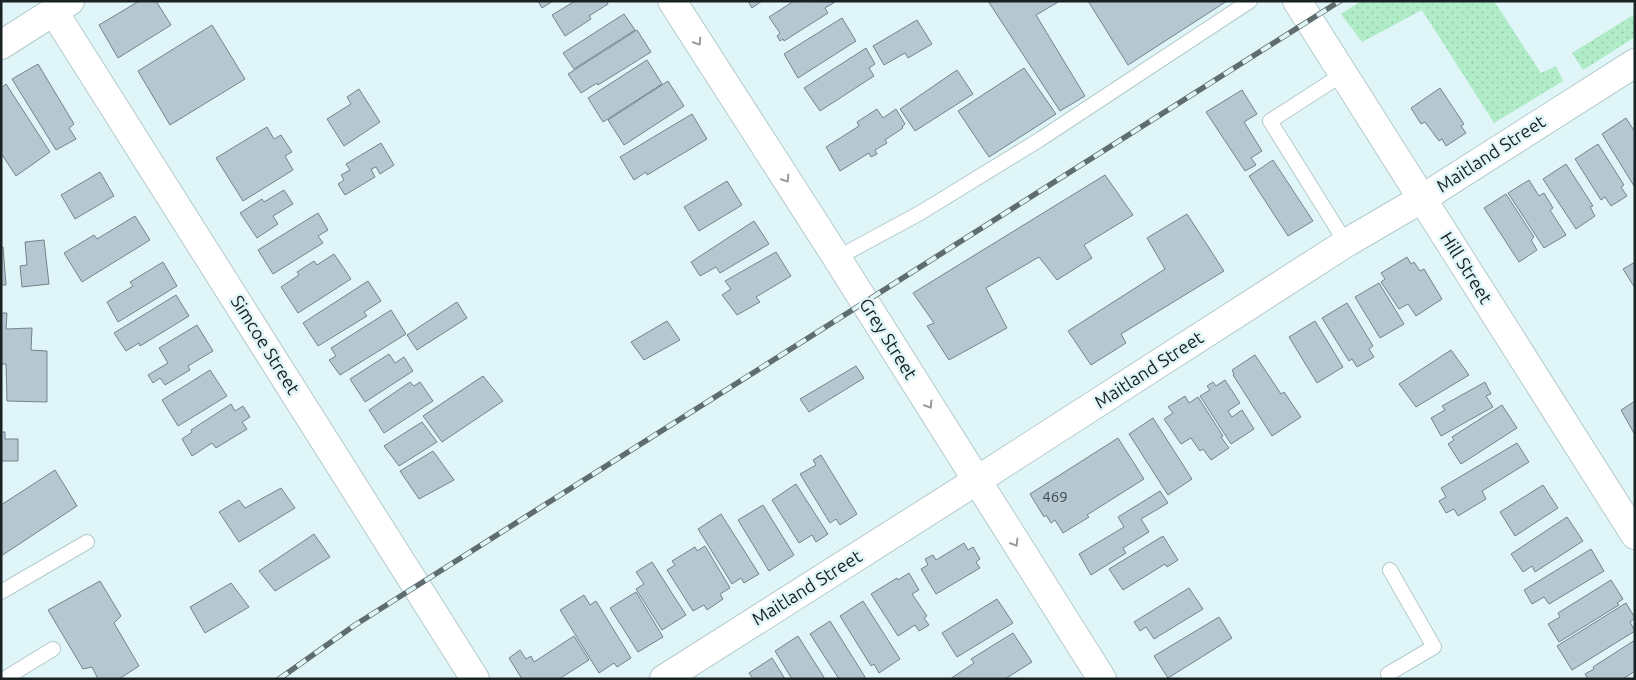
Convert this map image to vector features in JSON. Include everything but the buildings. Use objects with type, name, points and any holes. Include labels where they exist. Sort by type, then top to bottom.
[{"type":"street","name":"Grey Street","points":[[672,1],[837,258],[976,482],[1102,679]]},
{"type":"street","name":"Hill Street","points":[[1297,1],[1635,535]]},
{"type":"street","points":[[1,45],[62,6]]},
{"type":"street","name":"Simcoe Street","points":[[62,6],[475,679]]},
{"type":"street","name":"Maitland Street","points":[[664,679],[976,482],[1346,242],[1423,198],[1635,63]]},
{"type":"lane","points":[[837,258],[920,213],[1039,140],[1250,1]]},
{"type":"lane","points":[[1343,74],[1270,121],[1346,242]]},
{"type":"lane","points":[[1,592],[87,542]]},
{"type":"lane","points":[[1387,677],[1434,647],[1390,570]]},
{"type":"lane","points":[[4,679],[52,649]]},
{"type":"green space","points":[[1361,1],[1494,1],[1541,73],[1556,66],[1563,81],[1494,123],[1422,10],[1362,42],[1341,14]]},
{"type":"green space","points":[[1635,14],[1635,37],[1583,70],[1572,53]]},
{"type":"railway","points":[[279,679],[355,625],[1340,1]]}]
